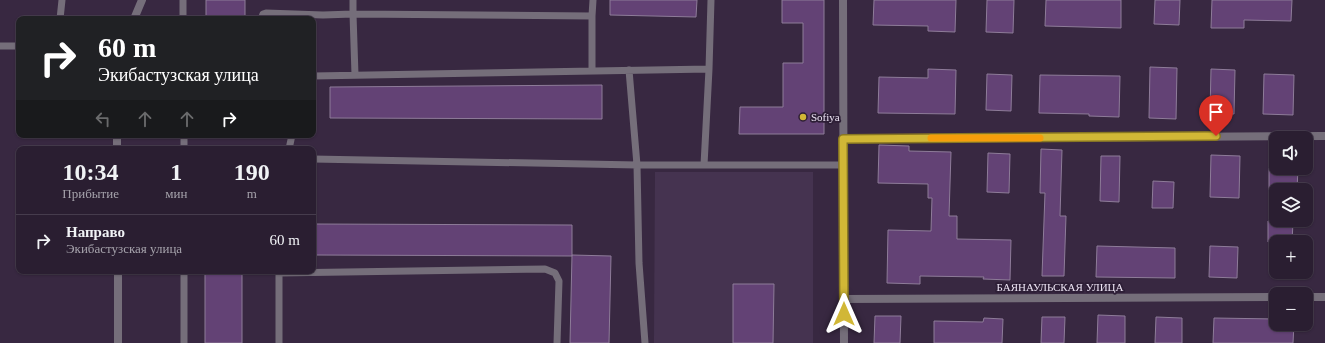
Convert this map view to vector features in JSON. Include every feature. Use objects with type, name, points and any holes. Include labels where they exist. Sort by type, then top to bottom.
[{"type":"street","points":[[135,16],[142,0]]},
{"type":"street","points":[[842,0],[844,343]]},
{"type":"street","points":[[843,139],[1325,136]]},
{"type":"street","points":[[118,274],[118,343]]},
{"type":"street","name":"БАЯНАУЛЬСКАЯ УЛИЦА","points":[[844,299],[1269,297]]},
{"type":"street","points":[[1313,297],[1325,297]]},
{"type":"lane","points":[[60,16],[62,0]]},
{"type":"lane","points":[[183,0],[183,16]]},
{"type":"lane","points":[[353,0],[355,75]]},
{"type":"lane","points":[[592,0],[592,71]]},
{"type":"lane","points":[[704,165],[712,0]]},
{"type":"lane","points":[[262,16],[266,12],[323,15],[592,16]]},
{"type":"lane","points":[[0,46],[16,46]]},
{"type":"lane","points":[[316,76],[709,69]]},
{"type":"lane","points":[[629,70],[637,165],[639,263],[645,343]]},
{"type":"lane","points":[[316,159],[637,165],[843,165]]},
{"type":"lane","points":[[316,272],[545,269],[555,273],[558,281],[557,343]]},
{"type":"lane","points":[[184,274],[184,343]]},
{"type":"lane","points":[[279,274],[279,343]]},
{"type":"shaded area","points":[[655,172],[813,172],[813,343],[654,343]]},
{"type":"building","points":[[206,0],[245,0],[245,16],[206,16]]},
{"type":"building","points":[[610,0],[697,0],[696,17],[610,15]]},
{"type":"building","points":[[782,0],[824,0],[824,134],[739,134],[740,107],[783,107],[783,63],[803,63],[803,23],[782,23]]},
{"type":"building","points":[[874,0],[956,0],[955,32],[928,31],[928,26],[873,25]]},
{"type":"building","points":[[987,0],[1014,0],[1013,33],[986,32]]},
{"type":"building","points":[[1046,0],[1121,0],[1121,28],[1045,26]]},
{"type":"building","points":[[1155,0],[1180,0],[1179,25],[1154,24]]},
{"type":"building","points":[[1212,0],[1292,0],[1291,21],[1244,20],[1244,28],[1211,28]]},
{"type":"building","points":[[1150,67],[1177,68],[1176,119],[1149,118]]},
{"type":"building","points":[[928,69],[956,70],[955,114],[878,113],[879,77],[928,78]]},
{"type":"building","points":[[1211,69],[1235,70],[1234,114],[1210,113]]},
{"type":"building","points":[[987,74],[1012,75],[1011,111],[986,110]]},
{"type":"building","points":[[1264,74],[1294,75],[1293,115],[1263,114]]},
{"type":"building","points":[[1040,75],[1120,76],[1119,117],[1089,116],[1089,114],[1039,113]]},
{"type":"building","points":[[602,85],[602,119],[330,118],[330,87]]},
{"type":"building","points":[[879,145],[909,146],[909,151],[951,152],[949,216],[957,216],[957,239],[1011,240],[1010,280],[983,279],[984,277],[920,276],[920,284],[887,283],[888,230],[931,231],[932,198],[928,198],[928,184],[878,183]]},
{"type":"building","points":[[1041,149],[1062,150],[1060,216],[1066,216],[1064,276],[1042,276],[1045,193],[1040,193]]},
{"type":"building","points":[[988,153],[1010,154],[1009,193],[987,192]]},
{"type":"building","points":[[1211,155],[1240,156],[1239,198],[1210,197]]},
{"type":"building","points":[[1101,156],[1120,156],[1119,202],[1100,201]]},
{"type":"building","points":[[1269,175],[1298,175],[1297,183],[1269,183]]},
{"type":"building","points":[[1153,181],[1174,182],[1173,208],[1152,208]]},
{"type":"building","points":[[1268,221],[1269,227],[1293,227],[1292,235],[1269,235],[1268,242]]},
{"type":"building","points":[[316,224],[572,225],[572,256],[316,255]]},
{"type":"building","points":[[1097,246],[1175,248],[1175,278],[1096,277]]},
{"type":"building","points":[[1210,246],[1238,247],[1237,278],[1209,277]]},
{"type":"building","points":[[572,255],[611,256],[609,343],[570,343]]},
{"type":"building","points":[[205,274],[242,274],[242,343],[205,343]]},
{"type":"building","points":[[733,284],[774,284],[773,343],[733,343]]},
{"type":"building","points":[[1098,315],[1125,316],[1125,343],[1097,343]]},
{"type":"building","points":[[875,316],[901,316],[900,343],[874,343]]},
{"type":"building","points":[[1042,317],[1065,317],[1064,343],[1041,343]]},
{"type":"building","points":[[1156,317],[1182,318],[1182,343],[1155,343]]},
{"type":"building","points":[[984,318],[1003,319],[1002,343],[934,343],[934,321],[983,322]]},
{"type":"building","points":[[1214,318],[1269,319],[1269,331],[1294,331],[1293,343],[1213,343]]},
{"type":"slow traffic","points":[[931,138],[1040,138]]},
{"type":"place","name":"Sofiya","points":[[803,117]]},
{"type":"route","points":[[844,314],[843,139],[1216,136]]}]
